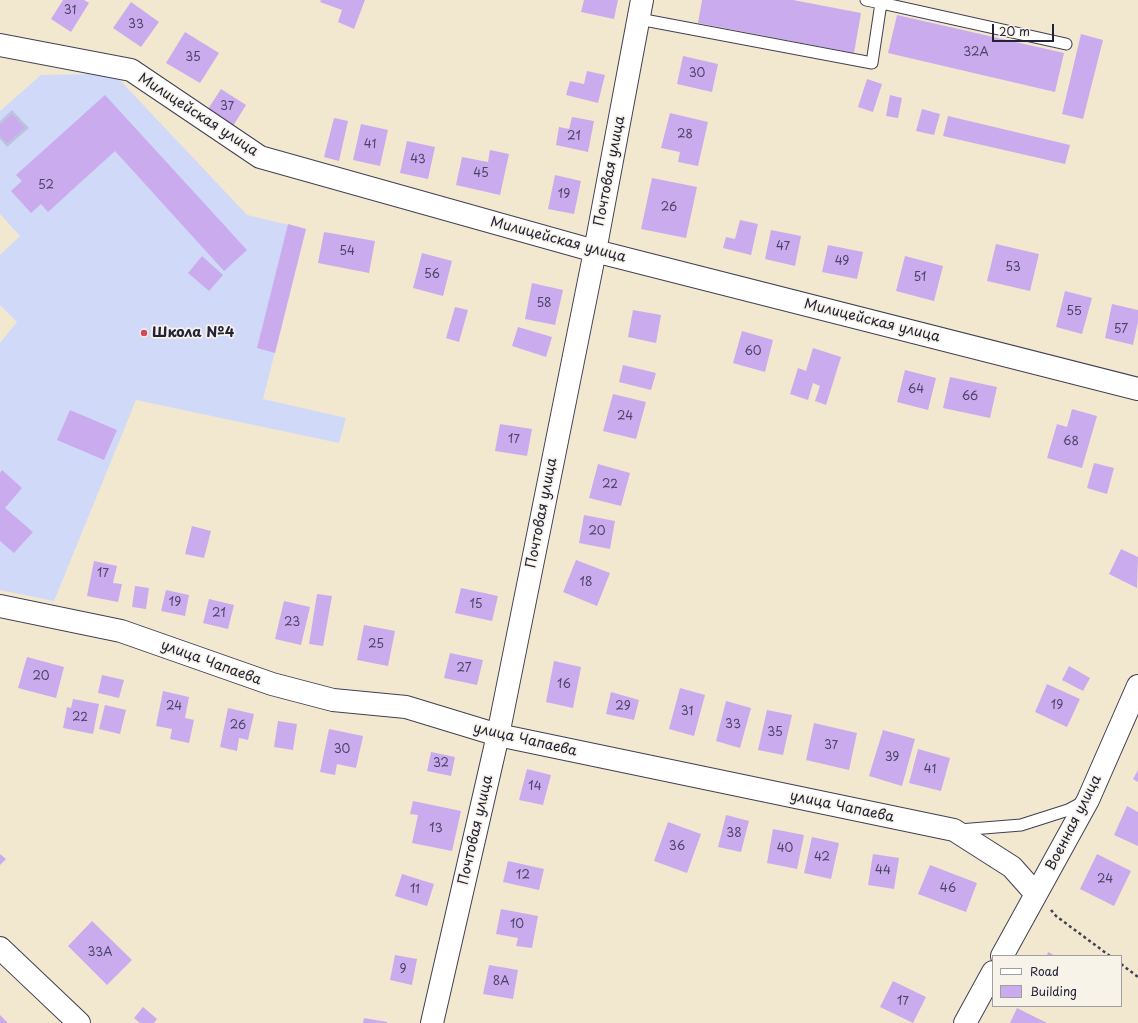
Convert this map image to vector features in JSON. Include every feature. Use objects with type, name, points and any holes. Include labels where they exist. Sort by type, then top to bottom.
[{"type":"street","name":"Почтовая улица","points":[[432,1023],[498,735],[595,251],[640,9]]},
{"type":"street","name":"Милицейская улица","points":[[0,45],[131,70],[260,157],[595,251],[1138,389]]},
{"type":"street","name":"улица Чапаева","points":[[0,606],[122,631],[272,684],[333,700],[406,707],[498,735],[954,830],[1012,867],[1036,894]]},
{"type":"street","name":"Военная улица","points":[[1003,955],[1088,800],[1138,686]]},
{"type":"street","points":[[0,948],[79,1023]]},
{"type":"street","points":[[965,1023],[992,974]]},
{"type":"lane","points":[[866,0],[1066,44]]},
{"type":"lane","points":[[640,9],[872,64],[881,3]]},
{"type":"lane","points":[[954,830],[1021,825],[1068,810],[1088,800]]},
{"type":"path","points":[[1036,894],[1056,916],[1109,955]]},
{"type":"path","points":[[1122,965],[1138,977]]},
{"type":"shaded area","name":"Школа №4","points":[[97,74],[116,76],[247,215],[306,229],[263,399],[346,418],[339,443],[136,400],[54,601],[0,590],[0,343],[17,322],[0,305],[0,255],[20,236],[0,214],[0,111],[41,75]]},
{"type":"shaded area","points":[[12,110],[29,128],[7,147],[0,139],[0,121]]},
{"type":"building","points":[[63,0],[84,0],[89,3],[71,32],[51,19]]},
{"type":"building","points":[[321,0],[365,0],[354,29],[338,22],[342,10],[320,2]]},
{"type":"building","points":[[584,0],[618,0],[614,19],[581,12]]},
{"type":"building","points":[[702,0],[793,0],[861,13],[854,53],[698,23]]},
{"type":"building","points":[[131,2],[159,22],[141,47],[113,28]]},
{"type":"building","points":[[897,15],[1064,53],[1055,92],[888,53]]},
{"type":"building","points":[[185,32],[219,53],[200,83],[166,63]]},
{"type":"building","points":[[1081,34],[1103,40],[1083,119],[1062,114]]},
{"type":"building","points":[[683,56],[718,64],[712,92],[677,84]]},
{"type":"building","points":[[587,71],[605,75],[598,103],[566,95],[570,81],[584,84]]},
{"type":"building","points":[[867,79],[882,84],[873,112],[858,107]]},
{"type":"building","points":[[221,89],[246,105],[233,126],[208,109]]},
{"type":"building","points":[[105,95],[247,250],[224,271],[115,151],[48,212],[41,204],[31,213],[11,191],[22,181],[16,175]]},
{"type":"building","points":[[890,95],[902,98],[898,118],[886,116]]},
{"type":"building","points":[[922,109],[940,114],[934,135],[916,131]]},
{"type":"building","points":[[670,113],[708,122],[698,166],[678,162],[680,152],[661,148]]},
{"type":"building","points":[[12,114],[25,128],[7,143],[0,136],[0,125]]},
{"type":"building","points":[[948,116],[1070,145],[1065,164],[943,136]]},
{"type":"building","points":[[572,117],[594,121],[588,152],[556,145],[559,127],[569,129]]},
{"type":"building","points":[[334,118],[348,121],[339,161],[324,157]]},
{"type":"building","points":[[361,124],[388,130],[380,166],[353,160]]},
{"type":"building","points":[[407,141],[435,147],[428,179],[400,173]]},
{"type":"building","points":[[490,150],[509,154],[500,195],[456,185],[462,157],[488,162]]},
{"type":"building","points":[[555,175],[581,181],[574,214],[548,209]]},
{"type":"building","points":[[652,178],[697,187],[686,238],[641,229]]},
{"type":"building","points":[[740,220],[758,224],[751,255],[723,248],[726,237],[735,239]]},
{"type":"building","points":[[288,224],[306,229],[275,353],[257,348]]},
{"type":"building","points":[[771,230],[801,236],[795,266],[765,259]]},
{"type":"building","points":[[324,232],[375,241],[369,273],[318,263]]},
{"type":"building","points":[[996,244],[1039,254],[1030,291],[987,281]]},
{"type":"building","points":[[828,245],[863,252],[857,279],[822,272]]},
{"type":"building","points":[[422,253],[452,261],[443,296],[413,288]]},
{"type":"building","points":[[202,256],[223,275],[209,291],[188,273]]},
{"type":"building","points":[[905,256],[943,266],[934,301],[896,291]]},
{"type":"building","points":[[532,283],[563,290],[555,325],[525,319]]},
{"type":"building","points":[[1065,291],[1092,298],[1082,334],[1056,327]]},
{"type":"building","points":[[1112,304],[1138,310],[1138,322],[1133,345],[1105,338]]},
{"type":"building","points":[[455,307],[468,310],[459,342],[446,338]]},
{"type":"building","points":[[633,310],[661,315],[656,343],[628,337]]},
{"type":"building","points":[[518,327],[552,337],[546,357],[512,346]]},
{"type":"building","points":[[742,331],[773,340],[765,372],[733,363]]},
{"type":"building","points":[[813,348],[841,357],[826,405],[815,401],[820,386],[813,383],[808,400],[790,394],[798,368],[806,371]]},
{"type":"building","points":[[623,365],[656,373],[651,390],[619,382]]},
{"type":"building","points":[[905,370],[936,378],[928,410],[897,402]]},
{"type":"building","points":[[950,377],[997,387],[990,418],[943,408]]},
{"type":"building","points":[[613,394],[646,402],[636,439],[603,431]]},
{"type":"building","points":[[1072,409],[1097,416],[1082,468],[1047,458],[1057,424],[1067,427]]},
{"type":"building","points":[[70,410],[117,430],[104,460],[57,440]]},
{"type":"building","points":[[500,424],[532,429],[527,456],[495,451]]},
{"type":"building","points":[[1094,463],[1114,468],[1107,494],[1087,488]]},
{"type":"building","points":[[598,464],[630,473],[621,506],[589,498]]},
{"type":"building","points":[[2,470],[22,488],[5,508],[33,532],[14,553],[0,541],[0,473]]},
{"type":"building","points":[[584,515],[615,521],[610,549],[579,543]]},
{"type":"building","points":[[192,526],[211,531],[204,558],[185,554]]},
{"type":"building","points":[[1121,549],[1138,557],[1137,588],[1109,574]]},
{"type":"building","points":[[576,560],[610,573],[597,606],[563,592]]},
{"type":"building","points":[[94,561],[117,566],[113,583],[122,584],[118,602],[87,596]]},
{"type":"building","points":[[135,586],[149,588],[146,609],[132,607]]},
{"type":"building","points":[[461,588],[498,596],[492,621],[455,613]]},
{"type":"building","points":[[166,590],[189,595],[185,616],[161,611]]},
{"type":"building","points":[[317,594],[332,596],[323,646],[309,644]]},
{"type":"building","points":[[209,599],[234,605],[228,629],[203,623]]},
{"type":"building","points":[[284,601],[310,607],[301,645],[275,639]]},
{"type":"building","points":[[364,625],[395,631],[388,666],[357,660]]},
{"type":"building","points":[[450,653],[483,660],[477,685],[444,678]]},
{"type":"building","points":[[27,657],[64,667],[56,698],[18,688]]},
{"type":"building","points":[[554,661],[581,667],[573,708],[546,702]]},
{"type":"building","points":[[1069,666],[1090,678],[1083,691],[1062,680]]},
{"type":"building","points":[[102,675],[124,680],[119,698],[98,693]]},
{"type":"building","points":[[1047,684],[1080,699],[1067,727],[1035,712]]},
{"type":"building","points":[[680,688],[705,695],[694,736],[669,729]]},
{"type":"building","points":[[163,691],[189,697],[185,718],[194,720],[189,743],[170,739],[172,729],[156,726]]},
{"type":"building","points":[[611,692],[639,700],[634,720],[606,714]]},
{"type":"building","points":[[73,699],[99,704],[93,734],[63,728],[67,707],[71,708]]},
{"type":"building","points":[[726,701],[751,708],[740,748],[716,741]]},
{"type":"building","points":[[105,705],[126,710],[120,734],[99,729]]},
{"type":"building","points":[[228,708],[254,714],[248,740],[239,738],[237,751],[220,747]]},
{"type":"building","points":[[767,710],[792,715],[783,755],[758,750]]},
{"type":"building","points":[[278,721],[297,724],[293,750],[274,747]]},
{"type":"building","points":[[814,723],[857,733],[849,770],[806,760]]},
{"type":"building","points":[[329,729],[363,736],[356,768],[337,764],[335,775],[320,772]]},
{"type":"building","points":[[883,730],[915,739],[902,786],[869,776]]},
{"type":"building","points":[[918,749],[950,758],[941,791],[909,783]]},
{"type":"building","points":[[431,752],[455,757],[451,776],[427,771]]},
{"type":"building","points":[[527,769],[551,775],[543,805],[519,800]]},
{"type":"building","points":[[1138,770],[1138,782],[1133,779]]},
{"type":"building","points":[[413,801],[461,811],[452,851],[412,843],[418,815],[410,814]]},
{"type":"building","points":[[1127,806],[1138,812],[1138,846],[1114,835]]},
{"type":"building","points":[[726,815],[749,821],[741,852],[718,847]]},
{"type":"building","points":[[668,822],[701,834],[687,873],[654,861]]},
{"type":"building","points":[[773,829],[804,835],[797,869],[767,863]]},
{"type":"building","points":[[812,837],[839,843],[831,879],[804,873]]},
{"type":"building","points":[[0,854],[6,859],[0,865]]},
{"type":"building","points":[[873,854],[899,858],[894,889],[868,885]]},
{"type":"building","points":[[1097,854],[1131,871],[1114,906],[1080,889]]},
{"type":"building","points":[[508,861],[544,869],[539,890],[503,882]]},
{"type":"building","points":[[930,865],[977,883],[966,912],[918,894]]},
{"type":"building","points":[[402,874],[434,884],[427,906],[395,896]]},
{"type":"building","points":[[501,909],[538,916],[532,948],[516,946],[518,938],[496,934]]},
{"type":"building","points":[[92,921],[132,960],[107,985],[68,946]]},
{"type":"building","points":[[1048,952],[1054,955],[1047,955]]},
{"type":"building","points":[[395,955],[417,959],[412,985],[390,980]]},
{"type":"building","points":[[489,965],[518,970],[513,999],[483,994]]},
{"type":"building","points":[[893,981],[926,997],[913,1023],[880,1007]]},
{"type":"building","points":[[143,1007],[157,1019],[154,1023],[140,1023],[134,1018]]},
{"type":"building","points":[[1017,1008],[1047,1023],[1010,1023]]},
{"type":"building","points":[[0,1015],[8,1023],[0,1023]]},
{"type":"building","points":[[364,1018],[387,1022],[387,1023],[363,1023]]},
{"type":"place","name":"Школа №4","points":[[144,333]]}]
